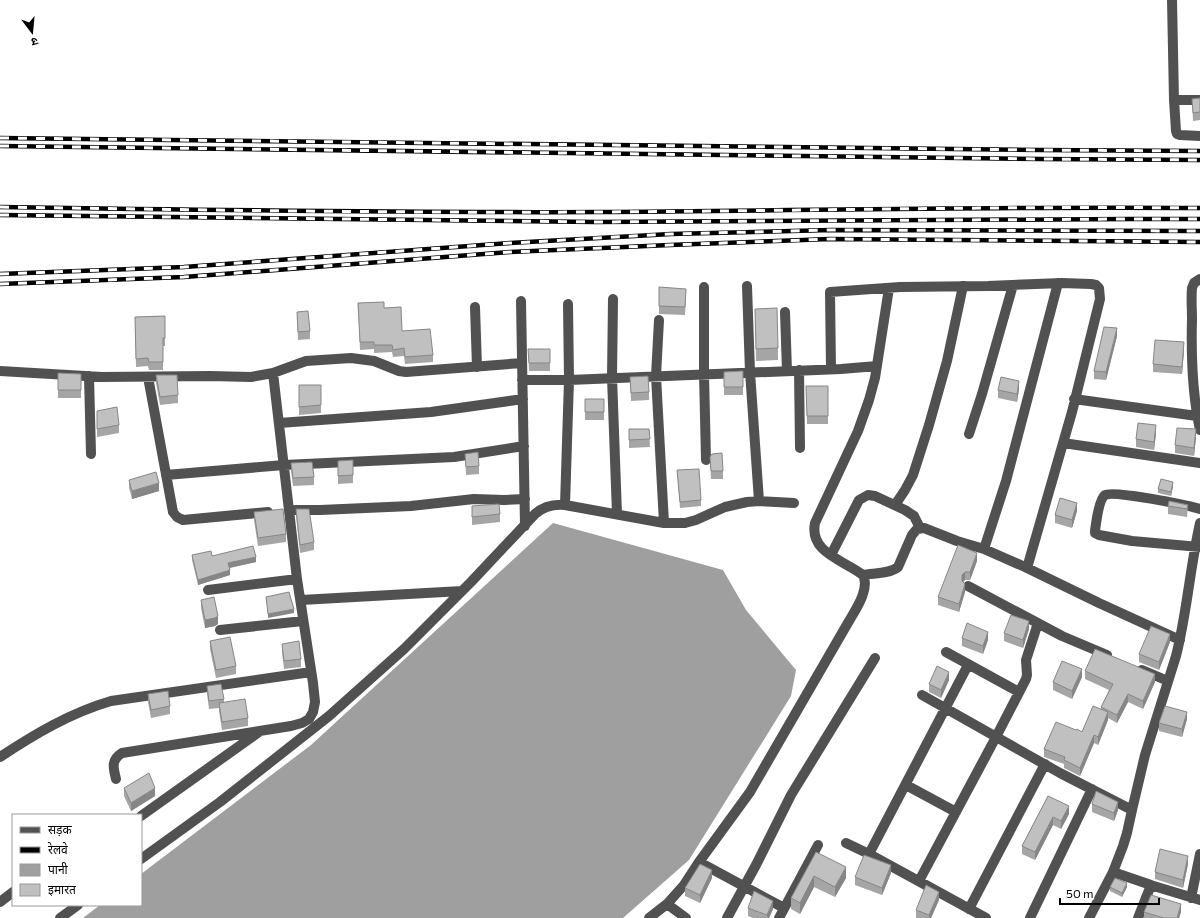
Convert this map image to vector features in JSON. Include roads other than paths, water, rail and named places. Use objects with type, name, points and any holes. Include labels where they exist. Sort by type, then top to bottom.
[{"type":"street","points":[[1172,0],[1176,130],[1177,134],[1180,135],[1200,136]]},
{"type":"street","points":[[1174,100],[1200,100]]},
{"type":"street","points":[[1200,279],[1194,283],[1192,288],[1196,315],[1191,338],[1193,382],[1200,430]]},
{"type":"street","points":[[984,549],[1006,481],[1058,283]]},
{"type":"street","points":[[832,369],[830,292],[889,288],[1058,283],[1091,284],[1096,285],[1099,288],[1100,299],[1028,568]]},
{"type":"street","points":[[969,434],[1013,285]]},
{"type":"street","points":[[747,286],[750,372],[759,501]]},
{"type":"street","points":[[895,505],[913,475],[929,425],[947,361],[963,286]]},
{"type":"street","points":[[704,287],[706,460]]},
{"type":"street","points":[[889,288],[875,378],[858,431],[815,523],[813,530],[819,545],[831,555],[863,574],[890,571],[897,569],[914,531],[920,528],[984,549],[1028,568],[1099,603],[1180,640]]},
{"type":"street","points":[[613,299],[612,377],[617,514]]},
{"type":"street","points":[[521,301],[525,526]]},
{"type":"street","points":[[565,505],[569,380],[568,304]]},
{"type":"street","points":[[475,307],[477,367]]},
{"type":"street","points":[[785,312],[786,371]]},
{"type":"street","points":[[659,320],[656,376],[664,523]]},
{"type":"street","points":[[0,371],[89,376],[251,377],[273,373],[306,361],[350,358],[374,362],[406,372],[522,363]]},
{"type":"street","points":[[522,380],[569,380],[877,366]]},
{"type":"street","points":[[800,370],[800,448]]},
{"type":"street","points":[[116,779],[114,761],[115,758],[122,753],[291,726],[302,723],[309,718],[313,712],[315,702],[297,579],[273,373]]},
{"type":"street","points":[[89,376],[91,454]]},
{"type":"street","points":[[148,377],[173,512],[177,518],[180,519],[184,520],[289,510],[373,508],[474,500],[525,499]]},
{"type":"street","points":[[279,423],[431,412],[523,399]]},
{"type":"street","points":[[1074,399],[1197,416]]},
{"type":"street","points":[[1062,443],[1200,463]]},
{"type":"street","points":[[166,475],[284,465],[454,457],[524,446]]},
{"type":"street","points":[[1197,546],[1132,541],[1099,535],[1095,533],[1095,531],[1101,501],[1106,495],[1112,494],[1144,498],[1200,509]]},
{"type":"street","points":[[831,555],[852,512],[861,498],[868,495],[872,495],[895,505],[911,514],[916,519],[920,528]]},
{"type":"street","points":[[142,858],[220,802],[330,716],[404,649],[539,510],[552,505],[565,505],[664,523],[685,523],[696,520],[725,507],[747,502],[759,501],[794,503]]},
{"type":"street","points":[[1089,918],[1113,872],[1127,833],[1146,755],[1180,640],[1200,523]]},
{"type":"street","points":[[649,918],[667,904],[684,885],[750,792],[849,621],[863,593],[865,579],[863,574]]},
{"type":"street","points":[[208,590],[297,579]]},
{"type":"street","points":[[968,586],[1062,636],[1118,660]]},
{"type":"street","points":[[300,600],[462,591]]},
{"type":"street","points":[[220,630],[303,621]]},
{"type":"street","points":[[919,881],[1027,676],[1026,660],[1038,623]]},
{"type":"street","points":[[946,652],[1019,692]]},
{"type":"street","points":[[727,918],[756,865],[791,795],[875,658]]},
{"type":"street","points":[[869,854],[968,665]]},
{"type":"street","points":[[1132,666],[1168,681]]},
{"type":"street","points":[[0,757],[30,737],[53,725],[85,709],[111,701],[311,672]]},
{"type":"street","points":[[922,695],[1045,764],[1132,810]]},
{"type":"street","points":[[142,815],[260,731]]},
{"type":"street","points":[[969,909],[1045,764]]},
{"type":"street","points":[[906,785],[956,812]]},
{"type":"street","points":[[1030,918],[1092,789]]},
{"type":"street","points":[[846,843],[986,918]]},
{"type":"street","points":[[779,918],[818,845]]},
{"type":"street","points":[[1113,872],[1196,899],[1200,854]]},
{"type":"street","points":[[699,862],[784,908]]},
{"type":"street","points":[[1138,918],[1151,885],[1147,884]]},
{"type":"street","points":[[0,902],[12,893]]},
{"type":"street","points":[[667,904],[686,918]]},
{"type":"street","points":[[60,918],[77,906]]},
{"type":"water","points":[[553,523],[723,570],[746,610],[796,670],[791,696],[689,860],[623,918],[83,918],[99,906],[142,906],[142,873],[311,745]]},
{"type":"railway","points":[[0,138],[1200,151]]},
{"type":"railway","points":[[0,146],[1200,160]]},
{"type":"railway","points":[[0,207],[522,212],[1200,208]]},
{"type":"railway","points":[[0,215],[596,222],[1200,219]]},
{"type":"railway","points":[[0,274],[184,267],[510,243],[671,234],[831,230],[1200,231]]},
{"type":"railway","points":[[0,284],[184,277],[510,252],[830,239],[1200,242]]}]
